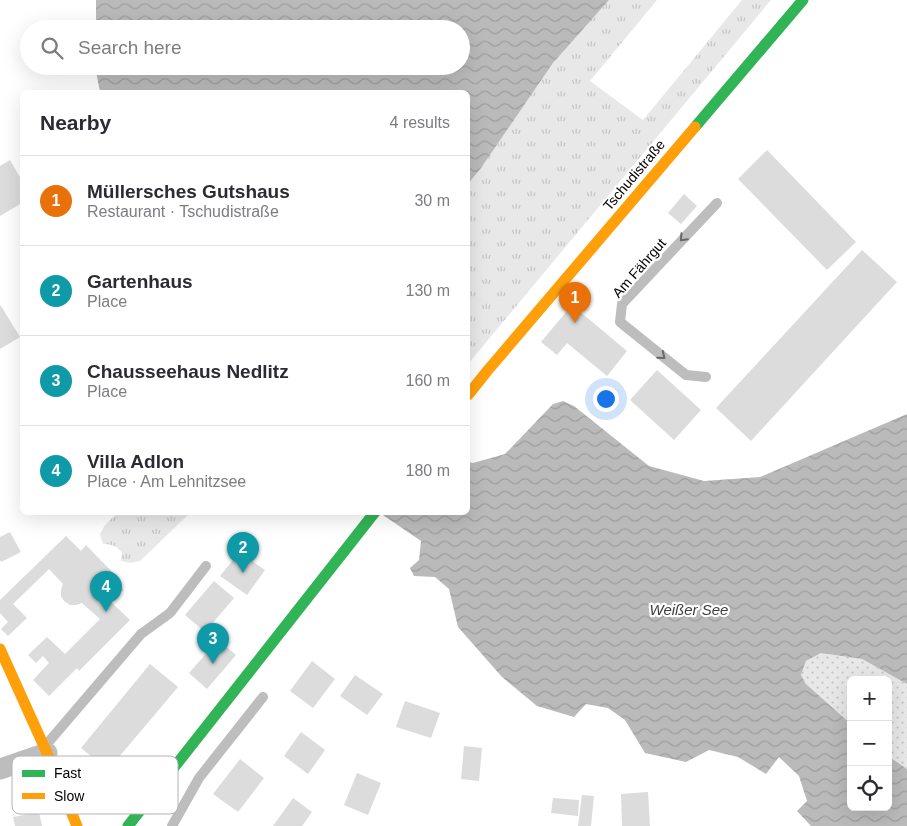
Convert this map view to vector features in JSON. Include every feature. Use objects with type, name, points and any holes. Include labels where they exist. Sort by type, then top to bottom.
[{"type":"main road","name":"Tschudistraße","points":[[470,392],[803,0]]},
{"type":"main road","points":[[178,763],[373,515]]},
{"type":"main road","points":[[0,649],[48,756]]},
{"type":"main road","points":[[72,814],[77,826]]},
{"type":"main road","points":[[128,826],[137,814]]},
{"type":"street","points":[[31,756],[45,750]]},
{"type":"street","points":[[0,769],[12,764]]},
{"type":"lane","name":"Am Fährgut","points":[[706,377],[686,375],[620,322],[622,304],[717,203]]},
{"type":"lane","points":[[45,750],[141,634],[170,613],[206,566]]},
{"type":"lane","points":[[172,826],[198,778],[263,697]]},
{"type":"green space","points":[[609,0],[657,0],[590,81],[643,120],[742,0],[771,0],[470,362],[470,182],[553,63]]},
{"type":"green space","points":[[115,515],[188,515],[140,561],[131,563],[121,561],[122,553],[114,546],[103,544],[100,534],[105,525]]},
{"type":"green space","points":[[821,653],[862,659],[907,684],[907,769],[892,759],[892,676],[847,676],[847,720],[806,684],[801,675],[806,661]]},
{"type":"water","points":[[96,0],[609,0],[553,63],[470,182],[470,90],[100,90],[97,75],[470,75],[470,20],[96,20]]},
{"type":"water","name":"Weißer See","points":[[563,401],[574,406],[649,466],[704,481],[760,477],[907,414],[907,684],[862,659],[821,653],[806,661],[801,675],[806,684],[847,720],[847,811],[892,811],[892,759],[907,769],[907,826],[811,826],[797,811],[807,801],[799,776],[779,757],[766,774],[738,757],[709,750],[686,762],[645,753],[625,720],[608,708],[586,704],[574,717],[537,706],[502,677],[458,627],[449,589],[435,577],[414,576],[410,568],[419,560],[421,541],[383,515],[470,515],[470,462],[505,454],[553,404]]},
{"type":"building","points":[[767,150],[856,242],[827,270],[738,179]]},
{"type":"building","points":[[10,160],[20,178],[20,204],[0,216],[0,166]]},
{"type":"building","points":[[684,194],[697,206],[681,224],[668,213]]},
{"type":"building","points":[[862,250],[897,282],[751,441],[716,408]]},
{"type":"building","points":[[572,305],[627,351],[607,376],[567,343],[557,355],[541,342]]},
{"type":"building","points":[[0,306],[20,337],[0,349]]},
{"type":"building","points":[[657,370],[701,410],[674,440],[630,400]]},
{"type":"building","points":[[10,532],[21,552],[1,562],[0,537]]},
{"type":"building","points":[[66,536],[81,551],[86,545],[119,579],[115,582],[123,590],[111,602],[130,620],[79,671],[77,668],[49,696],[33,680],[49,663],[43,656],[36,663],[28,655],[47,637],[65,654],[100,619],[82,603],[70,605],[64,601],[61,596],[63,584],[49,569],[13,604],[27,618],[8,636],[1,629],[8,622],[0,613],[0,600]]},
{"type":"building","points":[[239,549],[245,553],[246,557],[265,570],[247,595],[220,576],[233,560],[233,553]]},
{"type":"building","points":[[214,581],[234,598],[205,632],[185,615]]},
{"type":"building","points":[[218,640],[236,655],[207,689],[189,673]]},
{"type":"building","points":[[312,661],[335,679],[313,708],[290,691]]},
{"type":"building","points":[[150,664],[178,687],[120,756],[91,756],[81,748]]},
{"type":"building","points":[[355,675],[383,694],[367,715],[340,696]]},
{"type":"building","points":[[405,701],[440,713],[431,738],[396,727]]},
{"type":"building","points":[[301,732],[325,750],[308,774],[284,756]]},
{"type":"building","points":[[464,746],[482,748],[479,781],[461,779]]},
{"type":"building","points":[[240,759],[264,778],[238,812],[213,794]]},
{"type":"building","points":[[357,773],[381,783],[368,815],[344,805]]},
{"type":"building","points":[[648,792],[650,826],[622,826],[621,794]]},
{"type":"building","points":[[582,795],[594,796],[591,826],[578,826]]},
{"type":"building","points":[[293,798],[312,812],[302,826],[273,826]]},
{"type":"building","points":[[553,798],[579,800],[578,816],[551,813]]},
{"type":"building","points":[[39,814],[42,826],[15,826],[13,817]]},
{"type":"traffic: fast","points":[[695,127],[803,0]]},
{"type":"traffic: fast","points":[[178,762],[373,515]]},
{"type":"traffic: fast","points":[[128,826],[137,814]]},
{"type":"traffic: slow","points":[[470,392],[695,127]]},
{"type":"traffic: slow","points":[[0,649],[48,756]]},
{"type":"traffic: slow","points":[[72,814],[77,826]]},
{"type":"place","name":"Müllersches Gutshaus","points":[[575,323]]},
{"type":"place","name":"Gartenhaus","points":[[243,573]]},
{"type":"place","name":"Villa Adlon","points":[[106,612]]},
{"type":"place","name":"Chausseehaus Nedlitz","points":[[213,664]]}]
